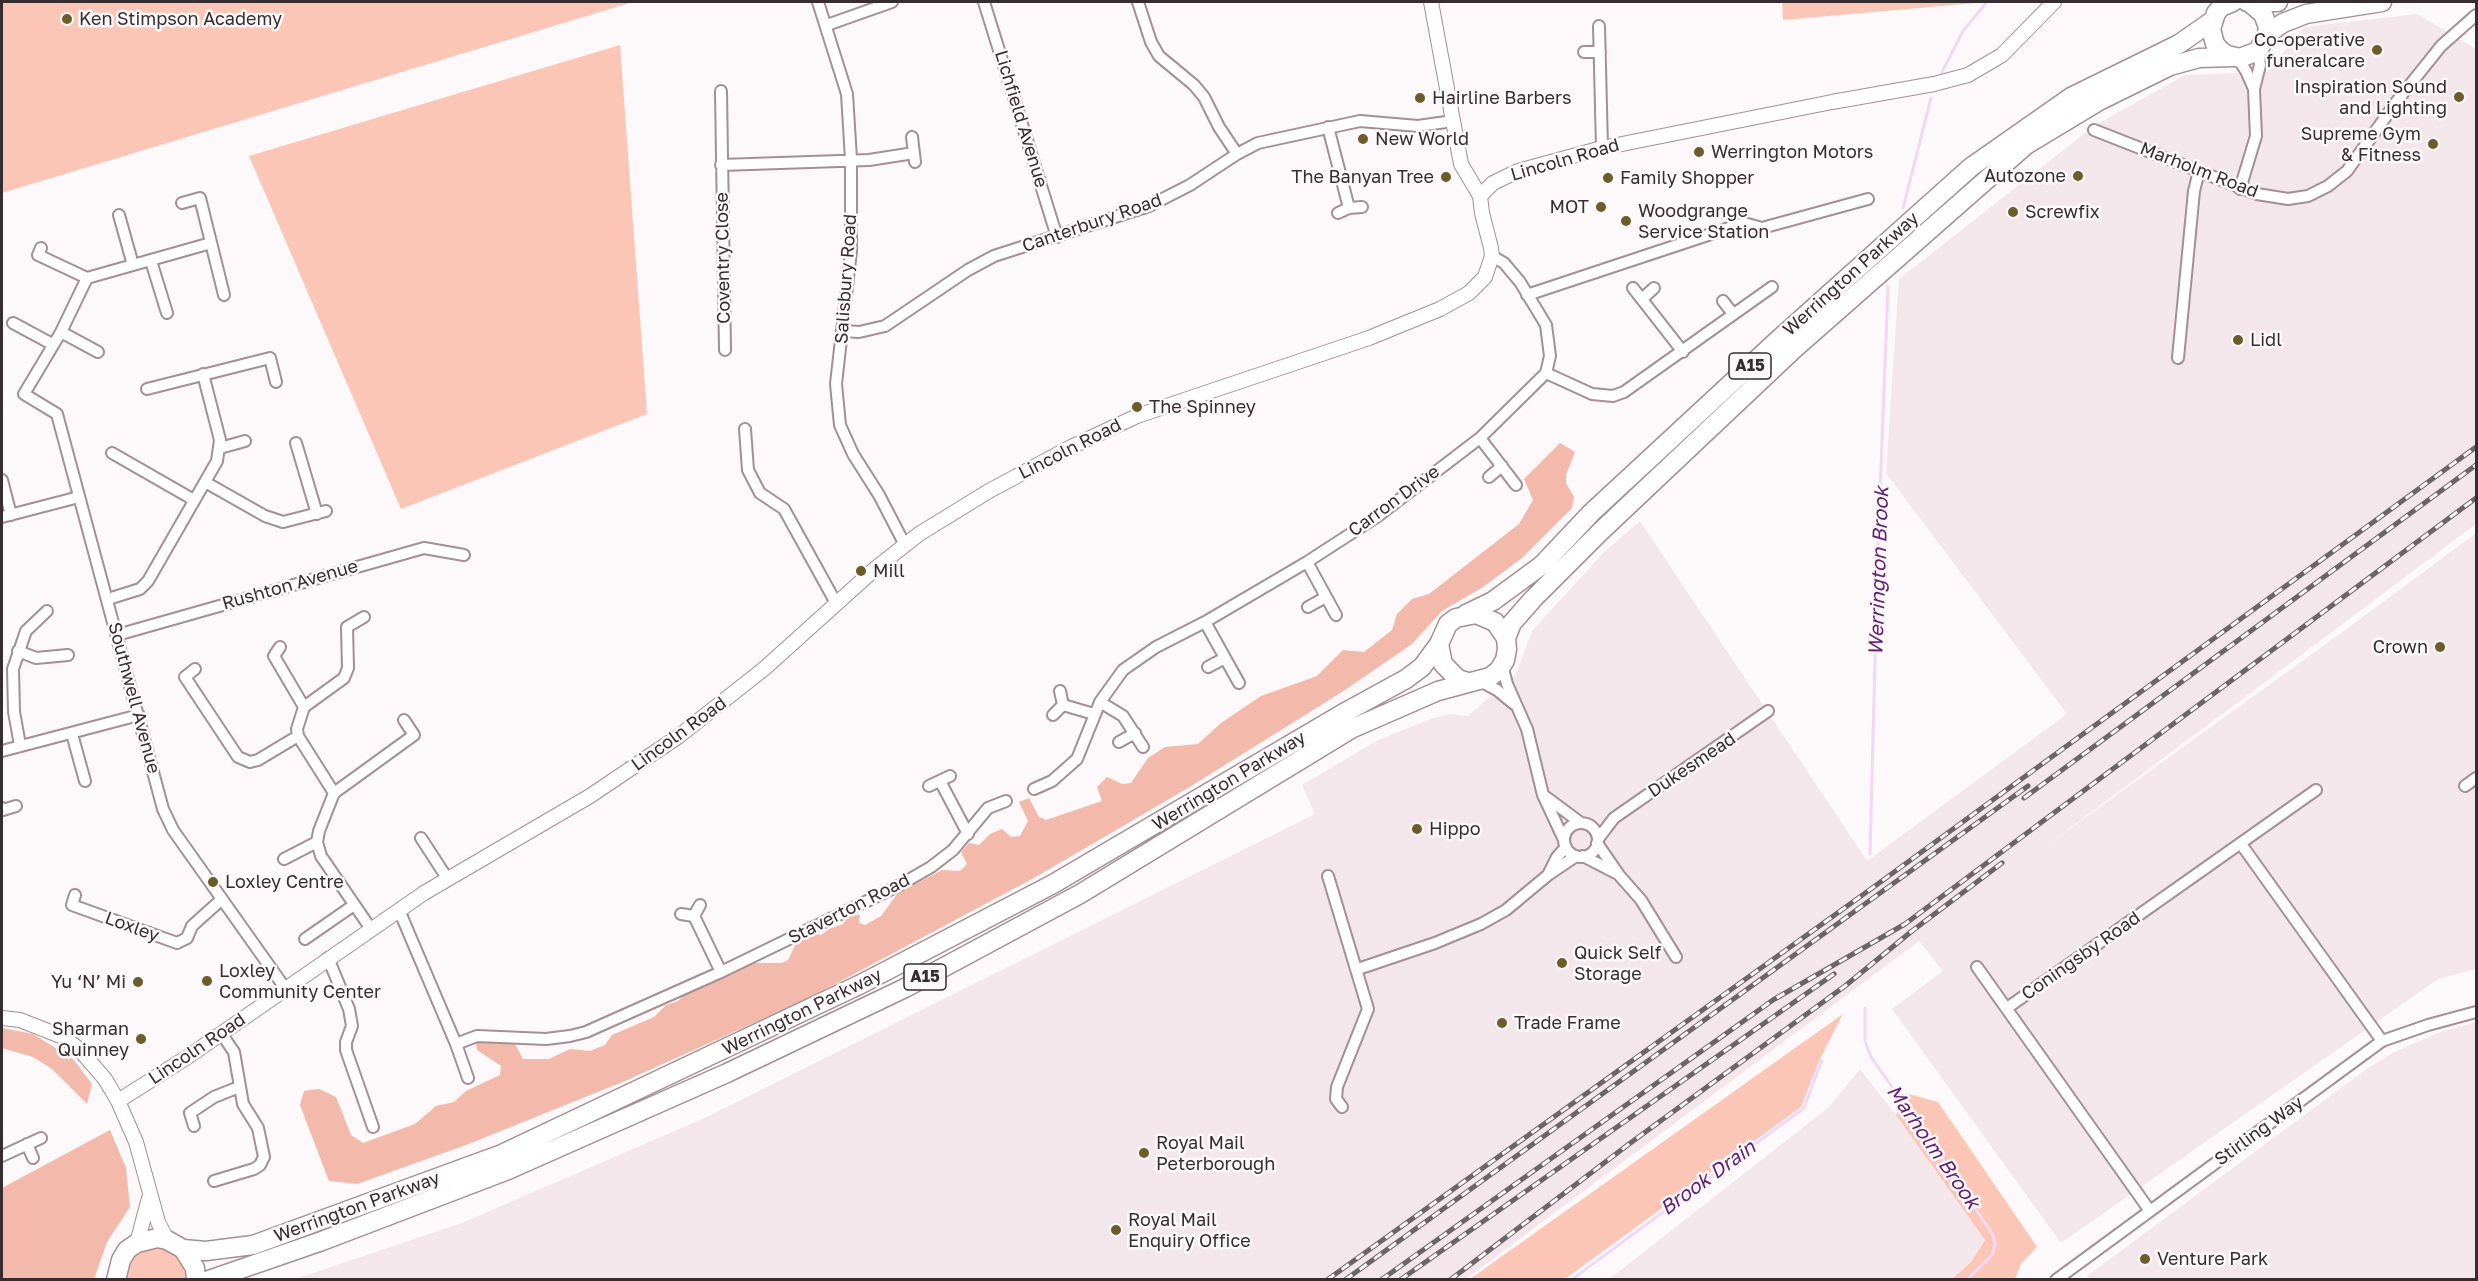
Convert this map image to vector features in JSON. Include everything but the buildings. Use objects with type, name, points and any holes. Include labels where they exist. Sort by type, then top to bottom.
[{"type":"highway","name":"A15","points":[[2214,12],[2233,2]]},
{"type":"highway","points":[[2248,2],[2278,2]]},
{"type":"highway","points":[[2248,2],[2263,14],[2267,34]]},
{"type":"highway","points":[[2258,51],[2267,34],[2301,15],[2382,2]]},
{"type":"highway","points":[[2214,12],[2212,37],[2215,44],[2220,50],[2235,57]]},
{"type":"highway","name":"Werrington Parkway","points":[[1467,614],[1493,601],[1542,565],[1591,513],[1780,338],[1971,167],[2071,97],[2122,80],[2146,69],[2179,44],[2214,12]]},
{"type":"highway","name":"A15","points":[[2235,57],[2246,57],[2258,51]]},
{"type":"highway","name":"Werrington Parkway","points":[[2146,69],[2209,57],[2235,57]]},
{"type":"highway","name":"Werrington Parkway","points":[[1506,638],[1512,623],[1533,599],[1599,533],[1794,349],[2026,145],[2099,101],[2122,80]]},
{"type":"highway","name":"A15","points":[[1439,644],[1448,624],[1467,614]]},
{"type":"highway","points":[[1467,614],[1476,614],[1495,621],[1506,638]]},
{"type":"highway","name":"A15","points":[[1474,681],[1490,677],[1502,665],[1507,649],[1506,638]]},
{"type":"highway","points":[[1439,644],[1443,664],[1458,679],[1474,681]]},
{"type":"highway","name":"Werrington Parkway","points":[[355,1219],[502,1154],[861,984],[1053,884],[1342,714],[1406,679],[1422,667],[1439,644]]},
{"type":"highway","name":"Werrington Parkway","points":[[209,1280],[319,1232],[508,1170],[727,1073],[905,988],[1080,894],[1351,729],[1405,704],[1474,681]]},
{"type":"highway","name":"Werrington Parkway","points":[[137,1243],[157,1238],[206,1251],[238,1248],[319,1232]]},
{"type":"highway","points":[[116,1280],[121,1260],[137,1243]]},
{"type":"highway","points":[[175,1244],[195,1268],[196,1280]]},
{"type":"street","name":"Salisbury Road","points":[[818,2],[847,94],[851,159],[851,251],[837,384],[840,425],[853,454],[879,495],[905,545]]},
{"type":"street","points":[[827,25],[891,2]]},
{"type":"street","name":"Lichfield Avenue","points":[[984,2],[1058,237]]},
{"type":"street","points":[[1138,2],[1142,19],[1155,49],[1204,97],[1219,127],[1237,154]]},
{"type":"street","points":[[1431,2],[1463,171],[1480,196],[1492,256],[1504,263],[1546,325],[1550,356],[1546,373],[1592,394],[1613,396],[1624,392],[1772,287]]},
{"type":"street","name":"Lincoln Road","points":[[1480,196],[1492,183],[1518,171],[1602,148],[1956,79],[1993,62],[2054,2]]},
{"type":"street","name":"Marholm Road","points":[[2094,130],[2240,189],[2288,199],[2308,196],[2328,186],[2347,171],[2397,101],[2441,46],[2476,15]]},
{"type":"street","points":[[1599,26],[1602,148]]},
{"type":"street","points":[[2240,189],[2256,136],[2254,89],[2260,65],[2258,51]]},
{"type":"street","points":[[1584,52],[1600,52]]},
{"type":"street","points":[[2235,57],[2246,71],[2254,89]]},
{"type":"street","name":"Coventry Close","points":[[722,91],[721,165],[725,350]]},
{"type":"street","name":"Canterbury Road","points":[[843,331],[859,332],[885,326],[919,301],[994,256],[1149,206],[1190,185],[1257,143],[1360,121],[1418,126],[1453,121]]},
{"type":"street","points":[[1328,127],[1349,208]]},
{"type":"street","name":"Coventry Close","points":[[721,165],[915,157],[912,137]]},
{"type":"street","points":[[2178,358],[2194,191],[2199,171]]},
{"type":"street","points":[[182,203],[200,198],[224,295]]},
{"type":"street","points":[[1527,294],[1744,223],[1762,228],[1868,199]]},
{"type":"street","points":[[1338,213],[1349,208],[1362,207]]},
{"type":"street","points":[[118,215],[133,265]]},
{"type":"street","points":[[41,248],[38,255],[87,278],[211,243]]},
{"type":"street","name":"Lincoln Road","points":[[118,1101],[447,878],[590,796],[679,736],[765,668],[836,603],[905,545],[998,486],[1071,447],[1137,416],[1369,338],[1440,309],[1477,286],[1485,277],[1492,256]]},
{"type":"street","points":[[151,261],[167,313]]},
{"type":"street","points":[[13,323],[52,344],[61,332],[87,278]]},
{"type":"street","points":[[1633,288],[1683,352]]},
{"type":"street","points":[[1642,299],[1654,288]]},
{"type":"street","points":[[1723,301],[1734,314]]},
{"type":"street","points":[[61,332],[98,351]]},
{"type":"street","name":"Southwell Avenue","points":[[52,344],[24,394],[57,414],[163,809],[173,830],[285,988]]},
{"type":"street","points":[[147,389],[270,358],[276,382]]},
{"type":"street","name":"Carron Drive","points":[[1034,789],[1052,781],[1077,759],[1100,702],[1123,670],[1137,658],[1307,562],[1377,516],[1480,438],[1546,373]]},
{"type":"street","points":[[108,598],[140,589],[147,581],[217,460],[220,440],[203,375]]},
{"type":"street","points":[[745,429],[748,470],[760,493],[784,509],[836,603]]},
{"type":"street","points":[[1480,438],[1516,485]]},
{"type":"street","points":[[220,448],[245,441]]},
{"type":"street","points":[[205,482],[265,516],[283,522],[322,512],[296,443]]},
{"type":"street","points":[[112,453],[194,500]]},
{"type":"street","points":[[1489,477],[1502,466]]},
{"type":"street","points":[[2,480],[6,516],[79,497]]},
{"type":"street","name":"Rushton Avenue","points":[[117,635],[424,548],[464,555]]},
{"type":"street","points":[[1307,562],[1336,615]]},
{"type":"street","points":[[1308,607],[1326,597]]},
{"type":"street","points":[[20,746],[12,689],[13,669],[26,631],[46,611]]},
{"type":"street","points":[[334,793],[298,736],[299,720],[304,707],[344,678],[348,668],[349,652],[347,627],[363,617]]},
{"type":"street","points":[[1205,621],[1239,682]]},
{"type":"street","points":[[280,647],[274,656],[304,707]]},
{"type":"street","points":[[18,651],[36,658],[68,654]]},
{"type":"street","points":[[1208,668],[1225,658]]},
{"type":"street","points":[[1502,665],[1507,684],[1527,729],[1543,795],[1565,844],[1580,856],[1619,875]]},
{"type":"street","points":[[195,669],[184,677],[238,757],[250,762],[258,760],[298,736]]},
{"type":"street","points":[[1474,681],[1497,690],[1517,706]]},
{"type":"street","points":[[1060,691],[1063,705]]},
{"type":"street","points":[[1100,702],[1123,716],[1143,747]]},
{"type":"street","points":[[1063,705],[1094,714]]},
{"type":"street","points":[[1053,715],[1063,705]]},
{"type":"street","name":"Dukesmead","points":[[1597,841],[1614,818],[1768,711]]},
{"type":"street","points":[[2,751],[139,716]]},
{"type":"street","points":[[370,929],[321,856],[317,842],[334,793],[414,735],[404,720]]},
{"type":"street","points":[[1119,742],[1135,733]]},
{"type":"street","points":[[72,734],[85,781]]},
{"type":"street","points":[[2465,786],[2476,778]]},
{"type":"street","points":[[940,781],[968,834]]},
{"type":"street","name":"Coningsby Road","points":[[2150,1211],[2007,1008],[2316,790]]},
{"type":"street","points":[[1543,795],[1595,830],[1597,841],[1619,875],[1641,900],[1676,957]]},
{"type":"street","name":"Staverton Road","points":[[456,1044],[477,1036],[546,1040],[586,1032],[721,972],[898,886],[931,867],[953,850],[988,808],[1006,801]]},
{"type":"street","points":[[2,808],[3,810],[16,806]]},
{"type":"street","name":"Dukesmead","points":[[1584,823],[1614,818]]},
{"type":"street","points":[[1548,875],[1565,844],[1571,826],[1584,823]]},
{"type":"street","points":[[421,838],[447,878]]},
{"type":"street","points":[[1358,969],[1436,943],[1481,924],[1506,910],[1548,875],[1593,851],[1597,841]]},
{"type":"street","points":[[284,859],[317,842]]},
{"type":"street","points":[[2241,844],[2382,1041]]},
{"type":"street","points":[[1328,876],[1358,969],[1368,1009],[1337,1087],[1336,1099],[1342,1107]]},
{"type":"street","name":"Loxley","points":[[75,895],[72,905],[177,943],[187,938],[192,926],[222,900]]},
{"type":"street","points":[[305,939],[354,905]]},
{"type":"street","points":[[694,916],[700,905]]},
{"type":"street","points":[[399,910],[456,1044],[468,1078]]},
{"type":"street","points":[[681,914],[694,916]]},
{"type":"street","points":[[694,916],[721,972]]},
{"type":"street","points":[[328,958],[349,1009],[352,1026],[346,1042],[346,1050],[373,1127]]},
{"type":"street","points":[[1977,967],[2007,1008]]},
{"type":"street","name":"Stirling Way","points":[[2056,1280],[2382,1041],[2476,1012]]},
{"type":"street","points":[[2,1018],[20,1020],[63,1037],[90,1061],[105,1079],[118,1101],[136,1142],[158,1222],[175,1244]]},
{"type":"street","points":[[214,1181],[254,1169],[260,1165],[264,1157],[258,1128],[243,1104],[234,1053],[221,1033]]},
{"type":"street","points":[[194,1126],[190,1113],[222,1093],[239,1087]]},
{"type":"street","points":[[2,1156],[41,1138]]},
{"type":"street","points":[[27,1144],[33,1158]]},
{"type":"street","points":[[137,1243],[150,1196]]},
{"type":"shaded area","points":[[2,2],[633,2],[2,193]]},
{"type":"shaded area","points":[[1782,2],[1987,2],[1783,20]]},
{"type":"shaded area","points":[[2417,14],[2476,49],[2476,524],[2046,846],[2476,533],[2476,969],[2438,979],[2061,1243],[1892,1009],[1943,971],[1919,941],[1466,1279],[292,1280],[462,1223],[709,1116],[1315,814],[1302,785],[1378,740],[1433,718],[1451,714],[1468,716],[1516,674],[1532,631],[1604,552],[1640,521],[1867,861],[2067,714],[1886,473],[1899,279],[2094,126],[2185,75],[2267,72],[2304,27]]},
{"type":"shaded area","points":[[620,45],[647,414],[401,509],[249,156]]},
{"type":"shaded area","points":[[1560,443],[1575,452],[1566,475],[1566,483],[1574,497],[1572,508],[1522,558],[1483,587],[1442,611],[1412,644],[1342,692],[1188,788],[1034,878],[809,998],[625,1081],[466,1145],[357,1184],[329,1181],[300,1105],[304,1091],[319,1089],[336,1097],[351,1135],[363,1143],[415,1124],[436,1106],[454,1102],[466,1091],[500,1075],[501,1066],[477,1050],[476,1044],[485,1039],[499,1039],[515,1044],[523,1059],[549,1059],[570,1049],[590,1051],[605,1045],[612,1035],[654,1017],[666,1005],[678,1001],[688,991],[703,984],[753,963],[782,963],[788,960],[798,939],[811,933],[821,935],[843,924],[849,915],[860,915],[859,923],[865,925],[881,916],[898,893],[942,870],[960,871],[967,864],[961,852],[969,843],[979,845],[990,834],[1002,829],[1011,837],[1020,836],[1028,821],[1019,802],[1029,798],[1039,817],[1046,820],[1102,801],[1097,787],[1107,777],[1122,784],[1131,783],[1148,758],[1165,747],[1198,744],[1221,723],[1261,696],[1317,676],[1343,650],[1364,652],[1392,630],[1397,614],[1412,599],[1429,594],[1519,524],[1533,500],[1524,479]]},
{"type":"shaded area","points":[[1843,1014],[1820,1059],[1801,1107],[1565,1279],[1470,1279]]},
{"type":"shaded area","points":[[2476,1022],[2476,1279],[2090,1280],[2087,1276],[2368,1068],[2394,1052],[2443,1031]]},
{"type":"shaded area","points":[[2,1028],[33,1034],[73,1059],[92,1084],[87,1104],[52,1069],[33,1057],[2,1048]]},
{"type":"shaded area","points":[[1860,1069],[1896,1115],[1985,1240],[1971,1262],[1952,1279],[1608,1280],[1829,1107]]},
{"type":"shaded area","points":[[1905,1093],[1938,1102],[2037,1247],[2021,1264],[2015,1279],[1952,1279],[1971,1262],[1985,1240],[1896,1115]]},
{"type":"shaded area","points":[[110,1130],[126,1168],[130,1207],[107,1242],[94,1279],[2,1279],[2,1188]]},
{"type":"shaded area","points":[[155,1247],[165,1248],[175,1253],[182,1261],[187,1279],[124,1280],[129,1261],[136,1254]]},
{"type":"waterway","name":"Werrington Brook","points":[[1942,72],[1963,31],[1987,2]]},
{"type":"waterway","name":"Werrington Brook","points":[[1903,208],[1931,98]]},
{"type":"waterway","name":"Werrington Brook","points":[[1870,854],[1878,545],[1888,287]]},
{"type":"waterway","name":"Marholm Brook","points":[[1865,1008],[1865,1041],[1871,1057],[1993,1235],[1995,1245],[1992,1255],[1969,1278]]},
{"type":"waterway","name":"Brook Drain","points":[[1571,1280],[1804,1108],[1822,1060]]},
{"type":"railway","points":[[1327,1280],[1875,886],[2476,447]]},
{"type":"railway","points":[[2024,798],[2476,465]]},
{"type":"railway","points":[[1381,1280],[1773,1000],[1905,924],[2476,498]]},
{"type":"railway","points":[[1345,1280],[2028,786]]},
{"type":"railway","points":[[1450,1280],[1629,1144],[1845,986],[1912,931],[2002,863]]},
{"type":"railway","points":[[1400,1280],[1834,974]]},
{"type":"place","name":"Ken Stimpson Academy","points":[[67,19]]},
{"type":"place","name":"Co-operative funeralcare","points":[[2377,50]]},
{"type":"place","name":"Inspiration Sound and Lighting","points":[[2459,97]]},
{"type":"place","name":"Hairline Barbers","points":[[1420,98]]},
{"type":"place","name":"New World","points":[[1363,139]]},
{"type":"place","name":"Supreme Gym & Fitness","points":[[2433,144]]},
{"type":"place","name":"Werrington Motors","points":[[1699,152]]},
{"type":"place","name":"Autozone","points":[[2078,176]]},
{"type":"place","name":"The Banyan Tree","points":[[1446,177]]},
{"type":"place","name":"Family Shopper","points":[[1608,178]]},
{"type":"place","name":"MOT","points":[[1601,207]]},
{"type":"place","name":"Screwfix","points":[[2013,212]]},
{"type":"place","name":"Woodgrange Service Station","points":[[1626,221]]},
{"type":"place","name":"Lidl","points":[[2238,340]]},
{"type":"place","name":"The Spinney","points":[[1137,407]]},
{"type":"place","name":"Mill","points":[[861,571]]},
{"type":"place","name":"Crown","points":[[2440,647]]},
{"type":"place","name":"Hippo","points":[[1417,829]]},
{"type":"place","name":"Loxley Centre","points":[[213,882]]},
{"type":"place","name":"Quick Self Storage","points":[[1562,963]]},
{"type":"place","name":"Loxley Community Center","points":[[207,981]]},
{"type":"place","name":"Yu ‘N’ Mi","points":[[138,982]]},
{"type":"place","name":"Trade Frame","points":[[1502,1023]]},
{"type":"place","name":"Sharman Quinney","points":[[141,1039]]},
{"type":"place","name":"Royal Mail Peterborough","points":[[1144,1153]]},
{"type":"place","name":"Royal Mail Enquiry Office","points":[[1116,1230]]},
{"type":"place","name":"Venture Park","points":[[2145,1259]]}]
